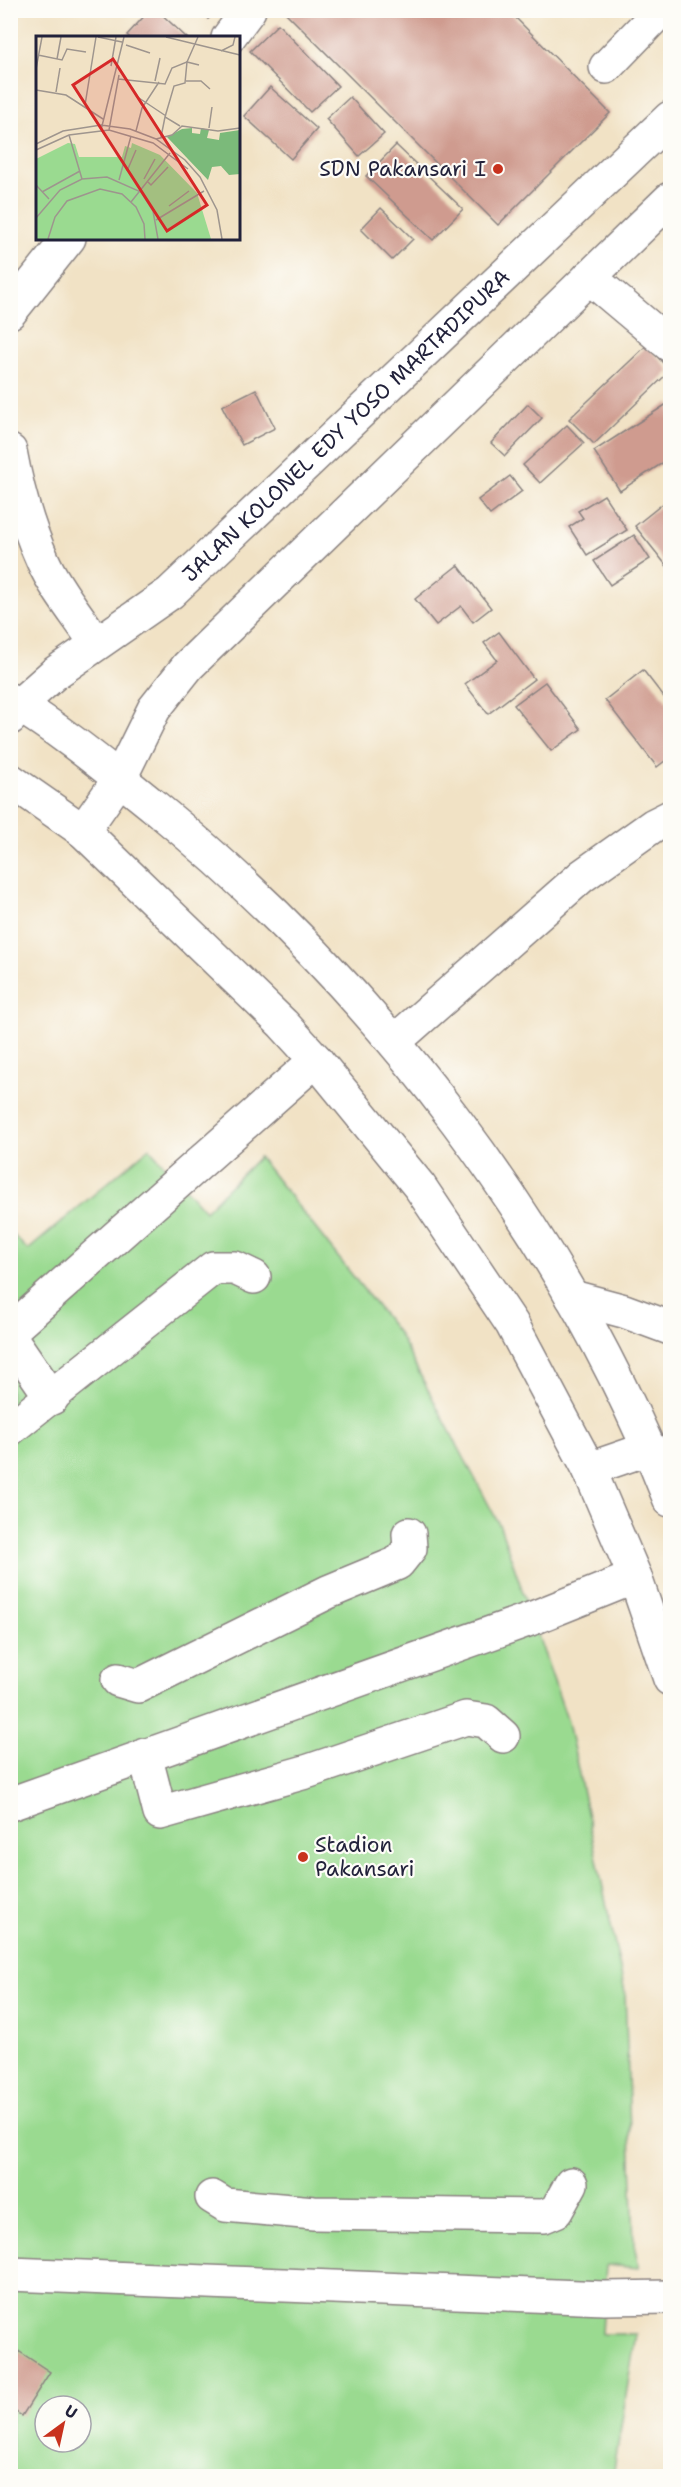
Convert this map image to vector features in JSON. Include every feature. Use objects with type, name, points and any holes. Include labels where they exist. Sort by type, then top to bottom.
[{"type":"main road","points":[[230,36],[249,10]]},
{"type":"main road","points":[[606,67],[661,10]]},
{"type":"main road","name":"JALAN KOLONEL EDY YOSO MARTADIPURA","points":[[13,707],[96,643],[170,593],[670,118]]},
{"type":"main road","points":[[83,831],[120,778],[154,709],[188,666],[670,199]]},
{"type":"main road","points":[[10,312],[67,240]]},
{"type":"main road","points":[[589,277],[670,345]]},
{"type":"main road","points":[[10,451],[18,492],[44,563],[96,643]]},
{"type":"main road","points":[[13,707],[120,778],[193,838],[262,901],[337,976],[394,1042],[489,1166],[572,1297],[650,1448],[670,1500]]},
{"type":"main road","points":[[10,780],[83,831],[284,1024],[420,1187],[512,1324],[589,1469],[635,1576],[670,1679]]},
{"type":"main road","points":[[394,1042],[582,876],[654,825],[670,817]]},
{"type":"main road","points":[[10,1331],[316,1060]]},
{"type":"main road","points":[[10,1429],[52,1398],[213,1268],[235,1268],[254,1277]]},
{"type":"main road","points":[[572,1297],[665,1318]]},
{"type":"main road","points":[[10,1337],[52,1398]]},
{"type":"main road","points":[[589,1469],[650,1448]]},
{"type":"main road","points":[[118,1680],[138,1686],[328,1592],[398,1563],[410,1548],[409,1534]]},
{"type":"main road","points":[[10,1804],[533,1618],[635,1576]]},
{"type":"main road","points":[[145,1755],[160,1813],[309,1771],[466,1718],[486,1721],[503,1736]]},
{"type":"main road","points":[[212,2197],[225,2205],[314,2213],[544,2216],[556,2211],[571,2184]]},
{"type":"main road","points":[[10,2274],[604,2298],[670,2297]]},
{"type":"green space","name":"Stadion Pakansari","points":[[149,1148],[205,1211],[259,1157],[398,1333],[500,1526],[568,1722],[625,1992],[634,2244],[639,2268],[606,2265],[602,2334],[636,2334],[613,2476],[11,2476],[10,1232],[28,1250]]},
{"type":"building","points":[[150,10],[157,10],[185,36],[128,36]]},
{"type":"building","points":[[201,10],[217,10],[208,19]]},
{"type":"building","name":"SDN Pakansari I","points":[[283,10],[508,10],[610,113],[498,225]]},
{"type":"building","points":[[278,24],[338,86],[310,112],[250,51]]},
{"type":"building","points":[[270,87],[317,129],[291,159],[244,116]]},
{"type":"building","points":[[350,97],[384,134],[359,156],[326,119]]},
{"type":"building","points":[[396,145],[463,209],[433,240],[366,176]]},
{"type":"building","points":[[381,208],[413,239],[392,260],[361,229]]},
{"type":"building","points":[[647,345],[670,371],[594,444],[569,419]]},
{"type":"building","points":[[256,389],[275,428],[242,445],[222,406]]},
{"type":"building","points":[[670,402],[670,458],[620,491],[594,451]]},
{"type":"building","points":[[528,404],[542,418],[505,456],[491,443]]},
{"type":"building","points":[[567,425],[584,443],[540,483],[523,465]]},
{"type":"building","points":[[510,476],[522,491],[490,515],[478,500]]},
{"type":"building","points":[[604,495],[627,530],[587,555],[569,527],[583,518],[578,511]]},
{"type":"building","points":[[670,498],[670,570],[635,526]]},
{"type":"building","points":[[634,535],[650,559],[610,585],[594,561]]},
{"type":"building","points":[[458,565],[491,608],[473,622],[461,606],[436,625],[415,599]]},
{"type":"building","points":[[499,632],[534,679],[488,714],[465,684],[497,660],[484,643]]},
{"type":"building","points":[[643,670],[670,705],[670,757],[657,767],[605,700]]},
{"type":"building","points":[[545,682],[581,729],[551,751],[514,705]]},
{"type":"building","points":[[17,2350],[50,2372],[36,2394],[33,2394],[33,2399],[22,2416],[10,2408],[10,2361]]},
{"type":"place","name":"SDN Pakansari I","points":[[498,169]]},
{"type":"place","name":"Stadion Pakansari","points":[[303,1857]]}]
